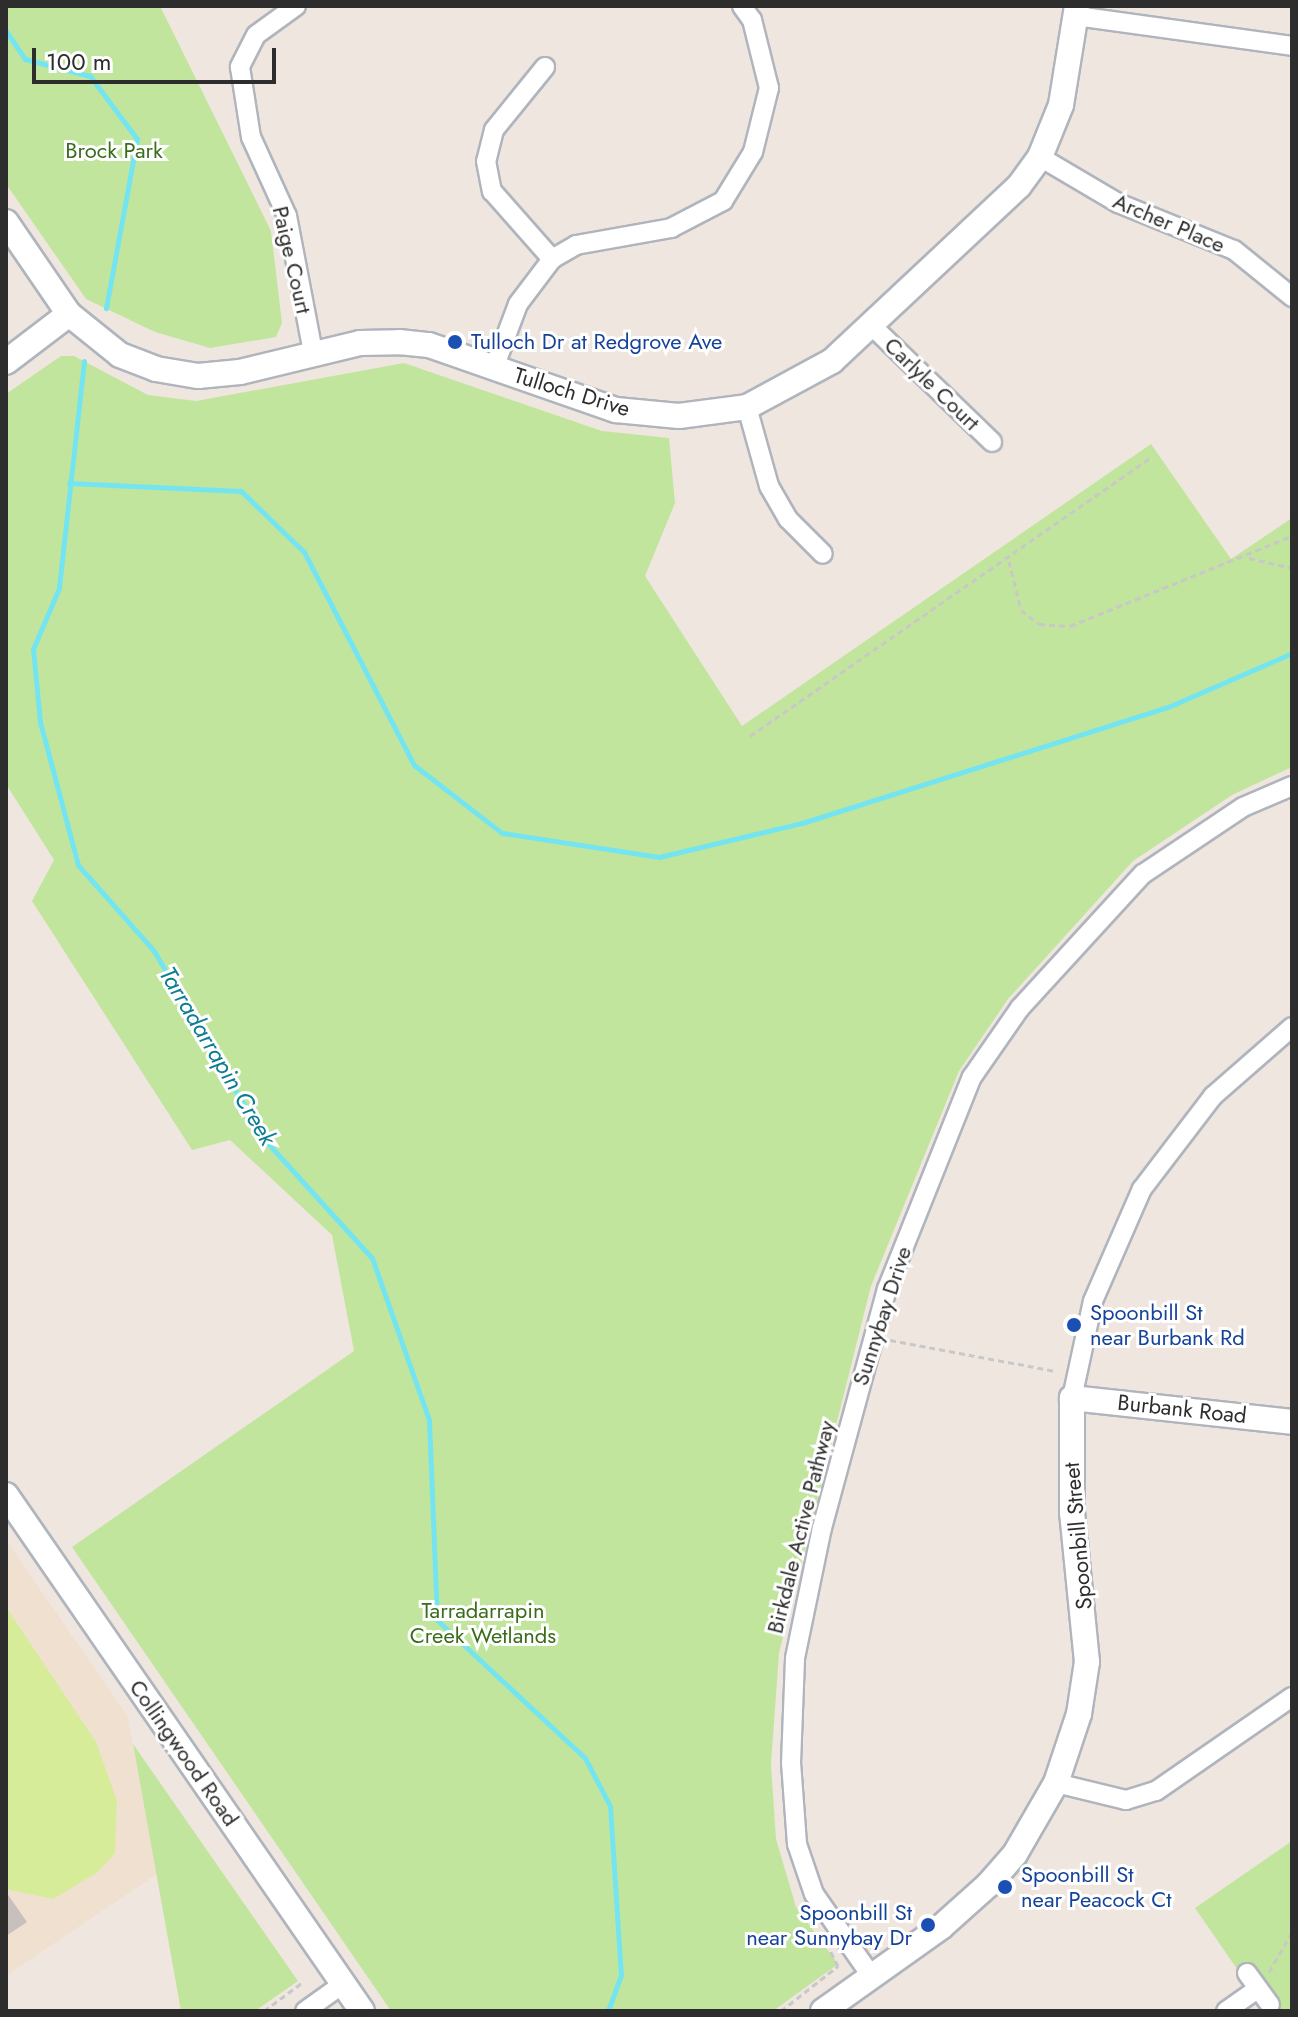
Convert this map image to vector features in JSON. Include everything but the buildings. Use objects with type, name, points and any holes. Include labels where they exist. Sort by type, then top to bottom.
[{"type":"street","name":"Paige Court","points":[[296,6],[256,35],[240,67],[251,137],[287,216],[313,352]]},
{"type":"street","points":[[494,368],[518,304],[552,259],[576,245],[671,228],[723,201],[753,152],[769,88],[752,20],[742,6]]},
{"type":"street","name":"Tulloch Drive","points":[[6,222],[69,314],[120,355],[198,376],[313,352],[399,342],[429,345],[616,410],[679,416],[747,407],[807,378],[872,326],[1019,186],[1040,157],[1061,105],[1077,11]]},
{"type":"street","points":[[1077,11],[1292,46]]},
{"type":"street","points":[[545,67],[494,130],[486,161],[492,191],[552,259]]},
{"type":"street","name":"Archer Place","points":[[1040,157],[1118,203],[1234,250],[1292,297]]},
{"type":"street","points":[[6,362],[69,314]]},
{"type":"street","name":"Carlyle Court","points":[[872,326],[992,442]]},
{"type":"street","points":[[747,407],[769,486],[788,519],[823,554]]},
{"type":"street","name":"Sunnybay Drive","points":[[872,1977],[814,1894],[797,1844],[791,1763],[795,1658],[874,1336],[972,1077],[1020,1008],[1143,874],[1243,807],[1292,786]]},
{"type":"street","name":"Spoonbill Street","points":[[823,2011],[872,1977],[988,1885],[1015,1854],[1056,1783],[1079,1714],[1087,1662],[1072,1513],[1072,1398],[1093,1301],[1142,1189],[1213,1096],[1292,1027]]},
{"type":"street","name":"Burbank Road","points":[[1072,1398],[1292,1422]]},
{"type":"street","name":"Collingwood Road","points":[[6,1495],[362,2011]]},
{"type":"street","points":[[1056,1783],[1126,1800],[1156,1791],[1292,1697]]},
{"type":"street","points":[[1226,2011],[1253,1981],[1270,2005]]},
{"type":"street","points":[[305,2011],[343,1984]]},
{"type":"path","points":[[750,736],[1009,561],[1152,457]]},
{"type":"path","points":[[1009,561],[1021,610],[1039,624],[1070,626],[1248,558],[1292,536]]},
{"type":"path","points":[[1248,558],[1292,568]]},
{"type":"path","points":[[874,1336],[1055,1371]]},
{"type":"path","points":[[1253,1981],[1292,1932]]},
{"type":"path","points":[[781,2011],[838,1966],[826,1941]]},
{"type":"path","points":[[264,2011],[303,1982]]},
{"type":"shaded area","points":[[6,1540],[127,1715],[157,1874],[7,1975]]},
{"type":"green space","name":"Brock Park","points":[[6,6],[160,6],[271,231],[282,323],[276,337],[210,348],[155,332],[86,299],[6,184]]},
{"type":"green space","name":"Tarradarrapin Creek Wetlands","points":[[61,356],[74,356],[148,395],[196,401],[404,363],[602,431],[669,438],[675,503],[645,576],[742,726],[1151,444],[1231,559],[1292,518],[1292,767],[1232,795],[1133,861],[1008,999],[959,1071],[871,1286],[779,1653],[771,1764],[776,1839],[796,1907],[838,1964],[773,2011],[391,2011],[72,1547],[354,1351],[332,1235],[230,1140],[192,1150],[32,901],[54,860],[6,784],[6,394]]},
{"type":"green space","points":[[6,1607],[96,1742],[117,1801],[115,1853],[98,1872],[53,1899],[6,1889]]},
{"type":"green space","points":[[133,1744],[298,1981],[255,2011],[181,2011]]},
{"type":"green space","points":[[1292,1841],[1292,2011],[1266,2011],[1195,1908]]},
{"type":"waterway","name":"Tarradarrapin Creek","points":[[6,31],[25,59],[90,76],[137,139],[106,308]]},
{"type":"waterway","name":"Tarradarrapin Creek","points":[[84,361],[59,588],[33,649],[40,722],[78,865],[154,951],[264,1139],[372,1258],[429,1420],[437,1620],[585,1758],[610,1806],[621,1975],[608,2011]]},
{"type":"waterway","points":[[69,483],[241,491],[304,552],[414,765],[502,833],[659,857],[802,823],[1168,707],[1292,653]]},
{"type":"place","name":"Tulloch Dr at Redgrove Ave","points":[[455,342]]},
{"type":"place","name":"Spoonbill St near Burbank Rd","points":[[1074,1325]]},
{"type":"place","name":"Spoonbill St near Peacock Ct","points":[[1005,1887]]},
{"type":"place","name":"Spoonbill St near Sunnybay Dr","points":[[928,1925]]}]
